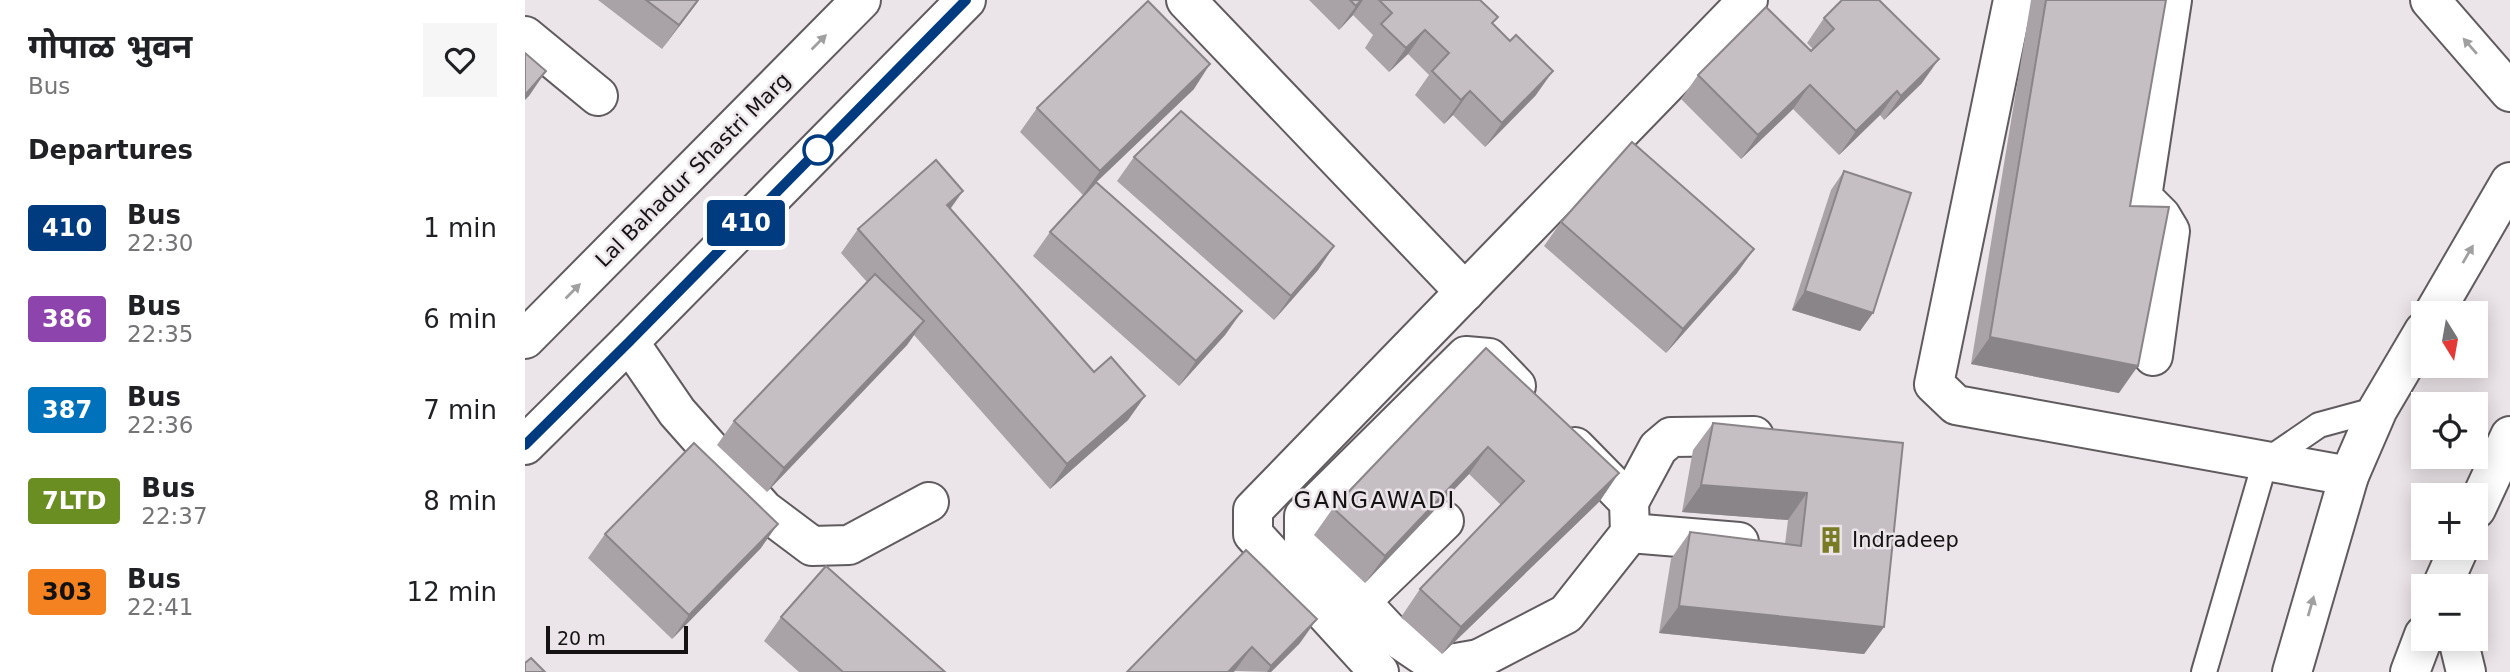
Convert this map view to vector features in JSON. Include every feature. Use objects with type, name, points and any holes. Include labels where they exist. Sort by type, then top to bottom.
[{"type":"street","name":"Lal Bahadur Shastri Marg","points":[[525,339],[861,0]]},
{"type":"street","points":[[525,445],[966,0]]},
{"type":"street","points":[[1187,0],[1465,292]]},
{"type":"street","points":[[1379,672],[1253,534],[1253,510],[1748,0]]},
{"type":"street","points":[[2013,0],[1934,384],[1956,405],[2349,476]]},
{"type":"street","points":[[2153,356],[2169,231],[2161,216],[2142,197],[2172,0]]},
{"type":"street","points":[[2430,0],[2510,92]]},
{"type":"street","points":[[525,36],[598,96]]},
{"type":"street","points":[[2441,301],[2510,182]]},
{"type":"street","points":[[629,342],[677,412],[764,510],[812,546],[849,545],[929,502]]},
{"type":"street","points":[[2292,672],[2349,476],[2378,409],[2411,353]]},
{"type":"street","points":[[1754,436],[1671,437],[1658,448],[1630,517],[1566,614],[1473,665],[1439,666],[1390,633],[1304,541],[1304,516],[1466,356],[1489,358],[1545,416],[1630,517],[1763,544]]},
{"type":"street","points":[[2488,483],[2510,436]]},
{"type":"street","points":[[1361,601],[1444,521]]},
{"type":"street","points":[[1253,524],[1304,529]]},
{"type":"street","points":[[2410,672],[2418,651]]},
{"type":"street","points":[[2461,651],[2466,672]]},
{"type":"lane","points":[[2204,672],[2265,461],[2319,425],[2378,409]]},
{"type":"building","points":[[646,0],[698,0],[679,25]]},
{"type":"building","points":[[1350,0],[1361,0],[1356,6]]},
{"type":"building","points":[[1379,0],[1480,0],[1498,17],[1492,23],[1510,41],[1516,35],[1553,71],[1502,123],[1470,91],[1461,100],[1432,71],[1449,53],[1425,30],[1406,48],[1381,24],[1392,13]]},
{"type":"building","points":[[1842,0],[1879,0],[1939,59],[1901,96],[1897,91],[1856,131],[1810,85],[1758,135],[1698,75],[1766,7],[1811,51],[1834,29],[1824,18]]},
{"type":"building","points":[[2046,0],[2166,0],[2130,206],[2169,207],[2138,366],[1990,337]]},
{"type":"building","points":[[1148,1],[1210,64],[1100,171],[1037,108]]},
{"type":"building","points":[[525,53],[546,71],[525,95]]},
{"type":"building","points":[[1181,111],[1334,246],[1291,296],[1134,157]]},
{"type":"building","points":[[1632,142],[1754,249],[1683,329],[1561,222]]},
{"type":"building","points":[[936,160],[963,191],[947,205],[1094,372],[1111,357],[1145,396],[1067,464],[858,229]]},
{"type":"building","points":[[1844,171],[1911,193],[1873,313],[1805,291]]},
{"type":"building","points":[[1096,182],[1242,311],[1196,361],[1050,232]]},
{"type":"building","points":[[875,274],[924,321],[784,468],[734,421]]},
{"type":"building","points":[[1486,348],[1619,473],[1461,627],[1420,589],[1524,481],[1488,447],[1385,556],[1333,508]]},
{"type":"building","name":"Indradeep","points":[[1713,423],[1903,443],[1884,627],[1679,606],[1690,532],[1801,546],[1807,493],[1701,485]]},
{"type":"building","points":[[694,443],[778,524],[689,615],[605,534]]},
{"type":"building","points":[[1246,550],[1317,619],[1271,666],[1252,647],[1230,672],[1127,672]]},
{"type":"building","points":[[826,566],[945,672],[843,672],[781,617]]},
{"type":"building","points":[[531,658],[545,672],[525,672],[525,663]]},
{"type":"bus line","name":"410","points":[[525,445],[966,0]]},
{"type":"place","name":"Indradeep","points":[[1831,540]]},
{"type":"district","name":"GANGAWADI","points":[[1375,500]]}]
